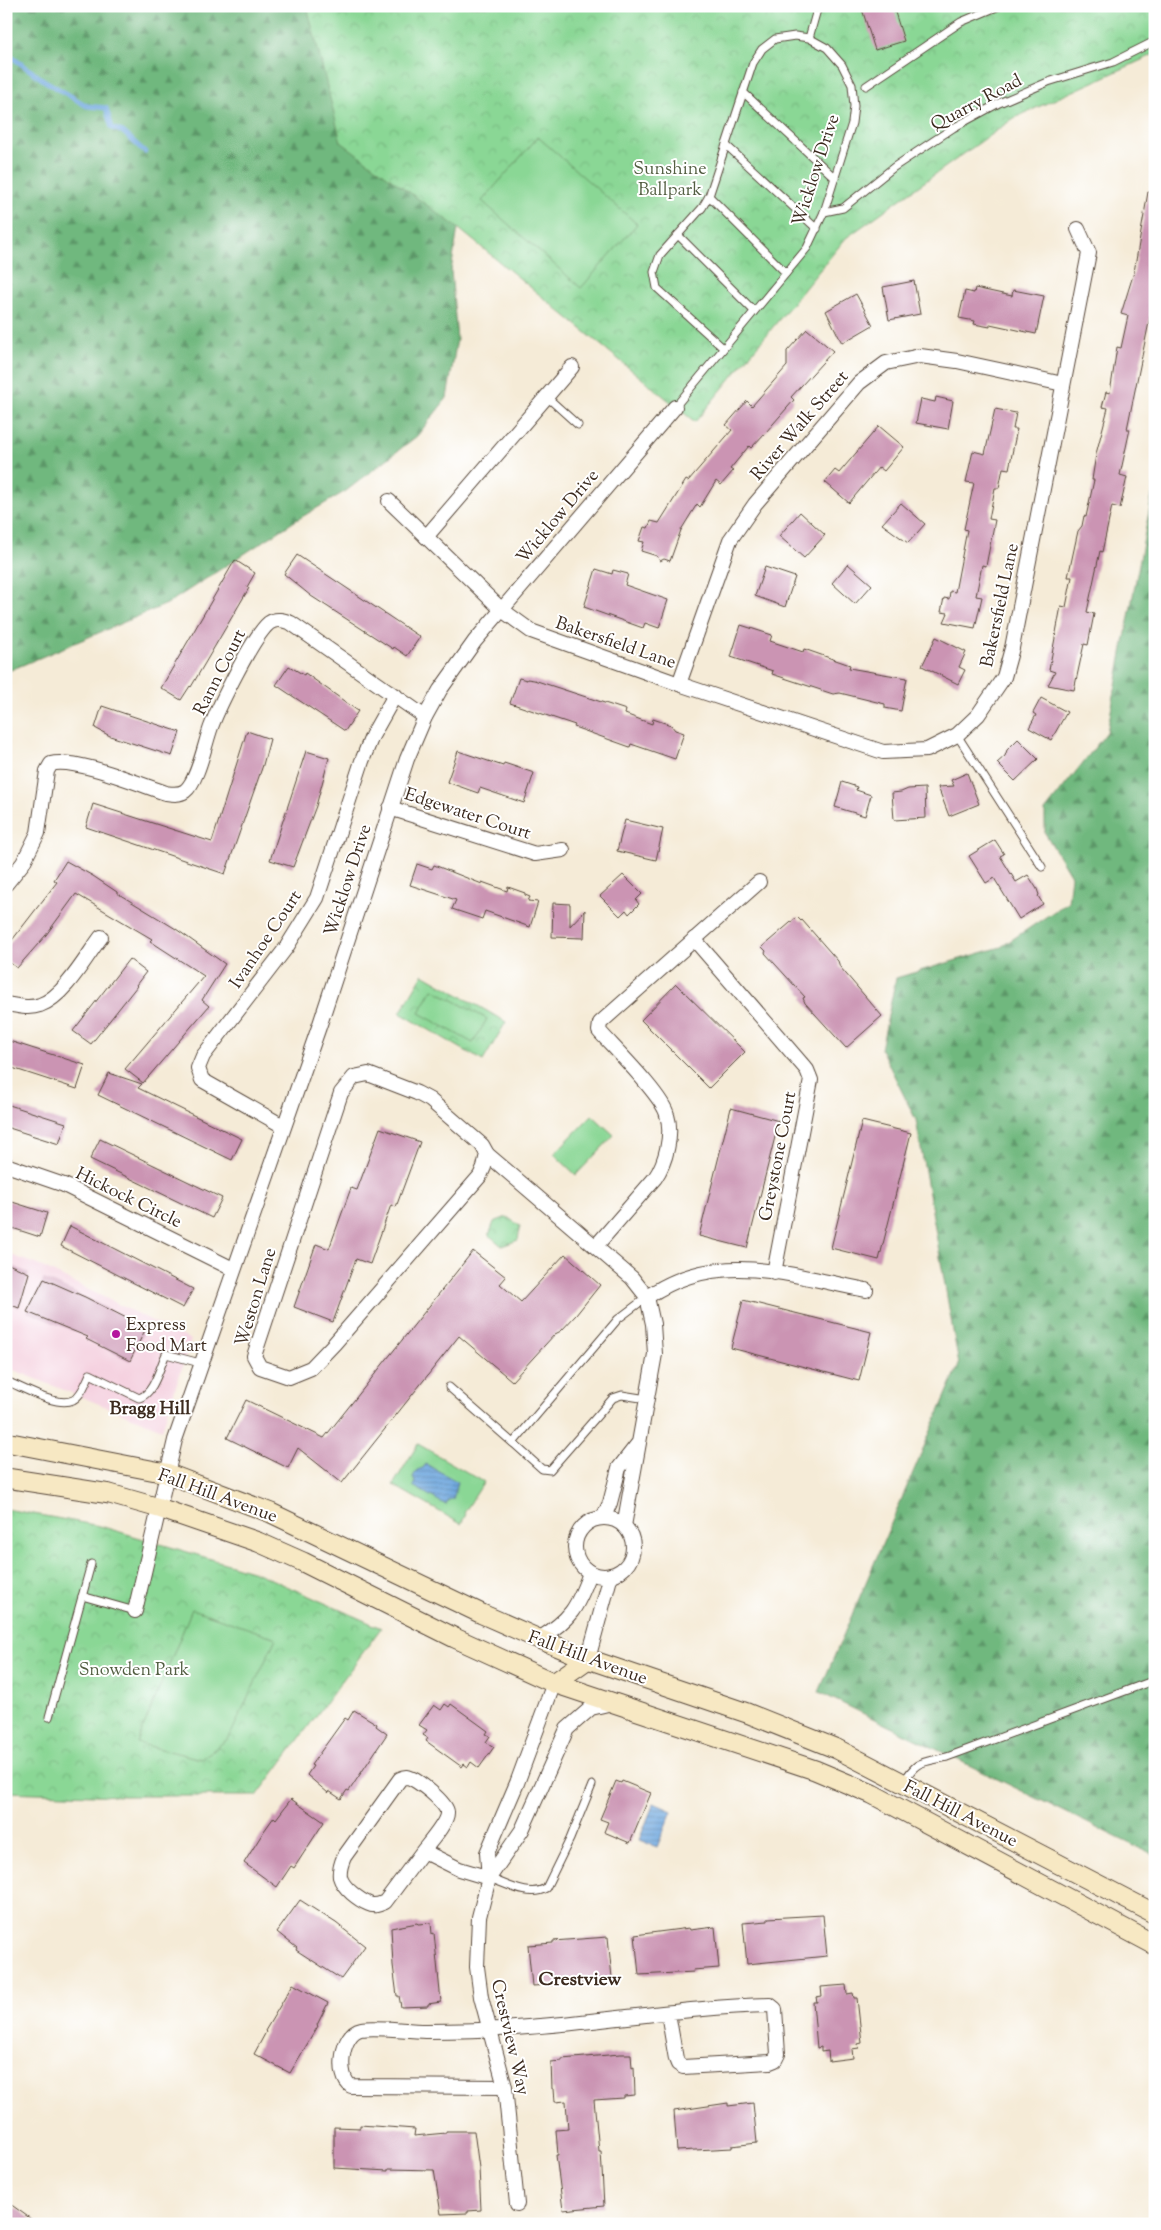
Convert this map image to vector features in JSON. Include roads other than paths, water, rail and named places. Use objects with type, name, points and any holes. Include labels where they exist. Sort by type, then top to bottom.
[{"type":"main road","name":"Fall Hill Avenue","points":[[6,1442],[166,1474],[271,1512],[482,1614],[539,1639],[588,1659],[794,1730],[837,1749],[1155,1914]]},
{"type":"main road","name":"Fall Hill Avenue","points":[[6,1478],[110,1494],[159,1508],[258,1542],[303,1562],[455,1638],[554,1683],[815,1770],[872,1794],[1155,1945]]},
{"type":"main road","points":[[554,1683],[588,1659]]},
{"type":"street","name":"Bakersfield Lane","points":[[388,502],[502,610],[537,634],[883,752],[927,750],[957,735],[978,715],[1004,677],[1012,648],[1089,252],[1078,229]]},
{"type":"street","name":"River Walk Street","points":[[679,684],[730,540],[755,504],[859,383],[886,363],[920,356],[957,361],[1063,384]]},
{"type":"street","points":[[426,537],[572,367]]},
{"type":"street","name":"Wicklow Drive","points":[[159,1508],[175,1440],[200,1363],[320,1024],[407,759],[425,717],[446,682],[475,641],[675,407]]},
{"type":"street","name":"Rann Court","points":[[6,884],[31,850],[40,824],[46,771],[51,764],[58,762],[97,770],[166,793],[176,794],[184,792],[193,780],[211,726],[224,696],[261,632],[270,622],[277,619],[291,622],[425,717]]},
{"type":"street","name":"Ivanhoe Court","points":[[283,1126],[202,1080],[198,1068],[203,1056],[291,942],[317,898],[362,762],[372,736],[394,695]]},
{"type":"street","name":"Edgewater Court","points":[[390,808],[535,854],[563,850]]},
{"type":"street","points":[[596,1246],[655,1178],[661,1169],[668,1145],[668,1115],[659,1099],[599,1031],[600,1023],[759,882]]},
{"type":"street","points":[[6,1004],[26,1007],[39,1006],[51,1000],[60,992],[101,937]]},
{"type":"street","name":"Greystone Court","points":[[694,939],[807,1070],[811,1080],[774,1273]]},
{"type":"street","name":"Weston Lane","points":[[487,1154],[480,1176],[334,1344],[310,1368],[289,1377],[260,1367],[254,1356],[341,1093],[354,1077],[368,1074],[430,1100],[482,1145],[487,1154],[632,1278],[646,1297],[653,1324],[655,1354],[624,1526],[632,1541],[631,1558],[620,1572],[612,1575]]},
{"type":"street","name":"Hickock Circle","points":[[6,1165],[64,1185],[233,1268]]},
{"type":"street","points":[[646,1297],[680,1278],[706,1271],[728,1268],[774,1273],[866,1290]]},
{"type":"street","name":"Weston Lane","points":[[603,1518],[610,1503],[619,1468],[638,1442]]},
{"type":"street","points":[[135,1611],[159,1508]]},
{"type":"street","points":[[588,1659],[612,1575],[604,1576],[590,1573],[578,1559],[576,1541],[585,1525],[603,1518],[618,1522],[624,1526]]},
{"type":"street","points":[[539,1639],[571,1615],[581,1597],[590,1573]]},
{"type":"street","name":"Crestview Way","points":[[517,2204],[505,2088],[481,1997],[477,1967],[477,1936],[479,1917],[489,1878],[487,1852],[517,1783],[554,1683]]},
{"type":"street","name":"Crestview Way","points":[[489,1878],[522,1830],[567,1729],[591,1708],[614,1703]]},
{"type":"street","points":[[407,1777],[416,1780],[444,1804],[447,1812],[446,1820],[422,1851],[385,1902],[378,1905],[370,1904],[345,1887],[340,1877],[340,1867],[344,1857],[400,1779],[407,1777]]},
{"type":"street","points":[[422,1851],[459,1869],[489,1878]]},
{"type":"street","points":[[505,2088],[351,2086],[345,2083],[342,2077],[344,2044],[348,2038],[361,2029],[425,2031],[527,2027],[737,2006],[770,2005],[775,2009],[778,2054],[775,2060],[770,2062],[683,2067],[678,2064],[676,2059],[668,2013]]},
{"type":"lane","points":[[722,348],[658,288],[654,272],[660,256],[709,196],[753,63],[762,49],[775,39],[795,36],[809,38],[818,6]]},
{"type":"lane","points":[[866,86],[961,22],[999,6]]},
{"type":"lane","name":"Wicklow Drive","points":[[675,407],[722,348],[807,248],[824,212],[852,123],[854,106],[852,85],[842,65],[827,48],[809,38]]},
{"type":"lane","name":"Quarry Road","points":[[824,212],[843,208],[894,167],[953,128],[999,103],[1048,82],[1113,62],[1155,41]]},
{"type":"lane","points":[[743,92],[835,178]]},
{"type":"lane","points":[[726,145],[817,229]]},
{"type":"lane","points":[[709,196],[786,272]]},
{"type":"lane","points":[[678,235],[754,311]]},
{"type":"lane","points":[[547,397],[578,425]]},
{"type":"lane","points":[[957,735],[1042,867]]},
{"type":"lane","points":[[513,1443],[618,1319],[646,1297]]},
{"type":"lane","points":[[6,1381],[58,1402],[68,1402],[79,1395],[90,1374],[139,1398],[144,1397],[150,1390],[166,1354],[200,1363]]},
{"type":"lane","points":[[449,1386],[542,1469],[550,1470],[613,1398],[622,1395],[647,1399]]},
{"type":"lane","points":[[49,1717],[91,1564]]},
{"type":"lane","points":[[82,1596],[135,1611]]},
{"type":"lane","points":[[903,1783],[917,1764],[947,1757],[1155,1680]]},
{"type":"lane","points":[[489,1878],[531,1892],[539,1892],[546,1888],[570,1838],[592,1785]]},
{"type":"water","points":[[426,1464],[458,1482],[453,1499],[448,1500],[446,1505],[413,1486],[415,1482],[413,1477],[417,1470],[423,1468]]},
{"type":"water","points":[[654,1803],[672,1811],[657,1847],[639,1840]]},
{"type":"waterway","points":[[6,53],[45,81],[87,106],[106,108],[112,128],[123,132],[145,152]]},
{"type":"place","name":"Express Food Mart","points":[[116,1334]]},
{"type":"district","name":"Bragg Hill","points":[[150,1407]]},
{"type":"district","name":"Crestview","points":[[580,1978]]},
{"type":"park label","name":"Sunshine Ballpark","points":[[670,178]]},
{"type":"park label","name":"Snowden Park","points":[[134,1669]]}]
